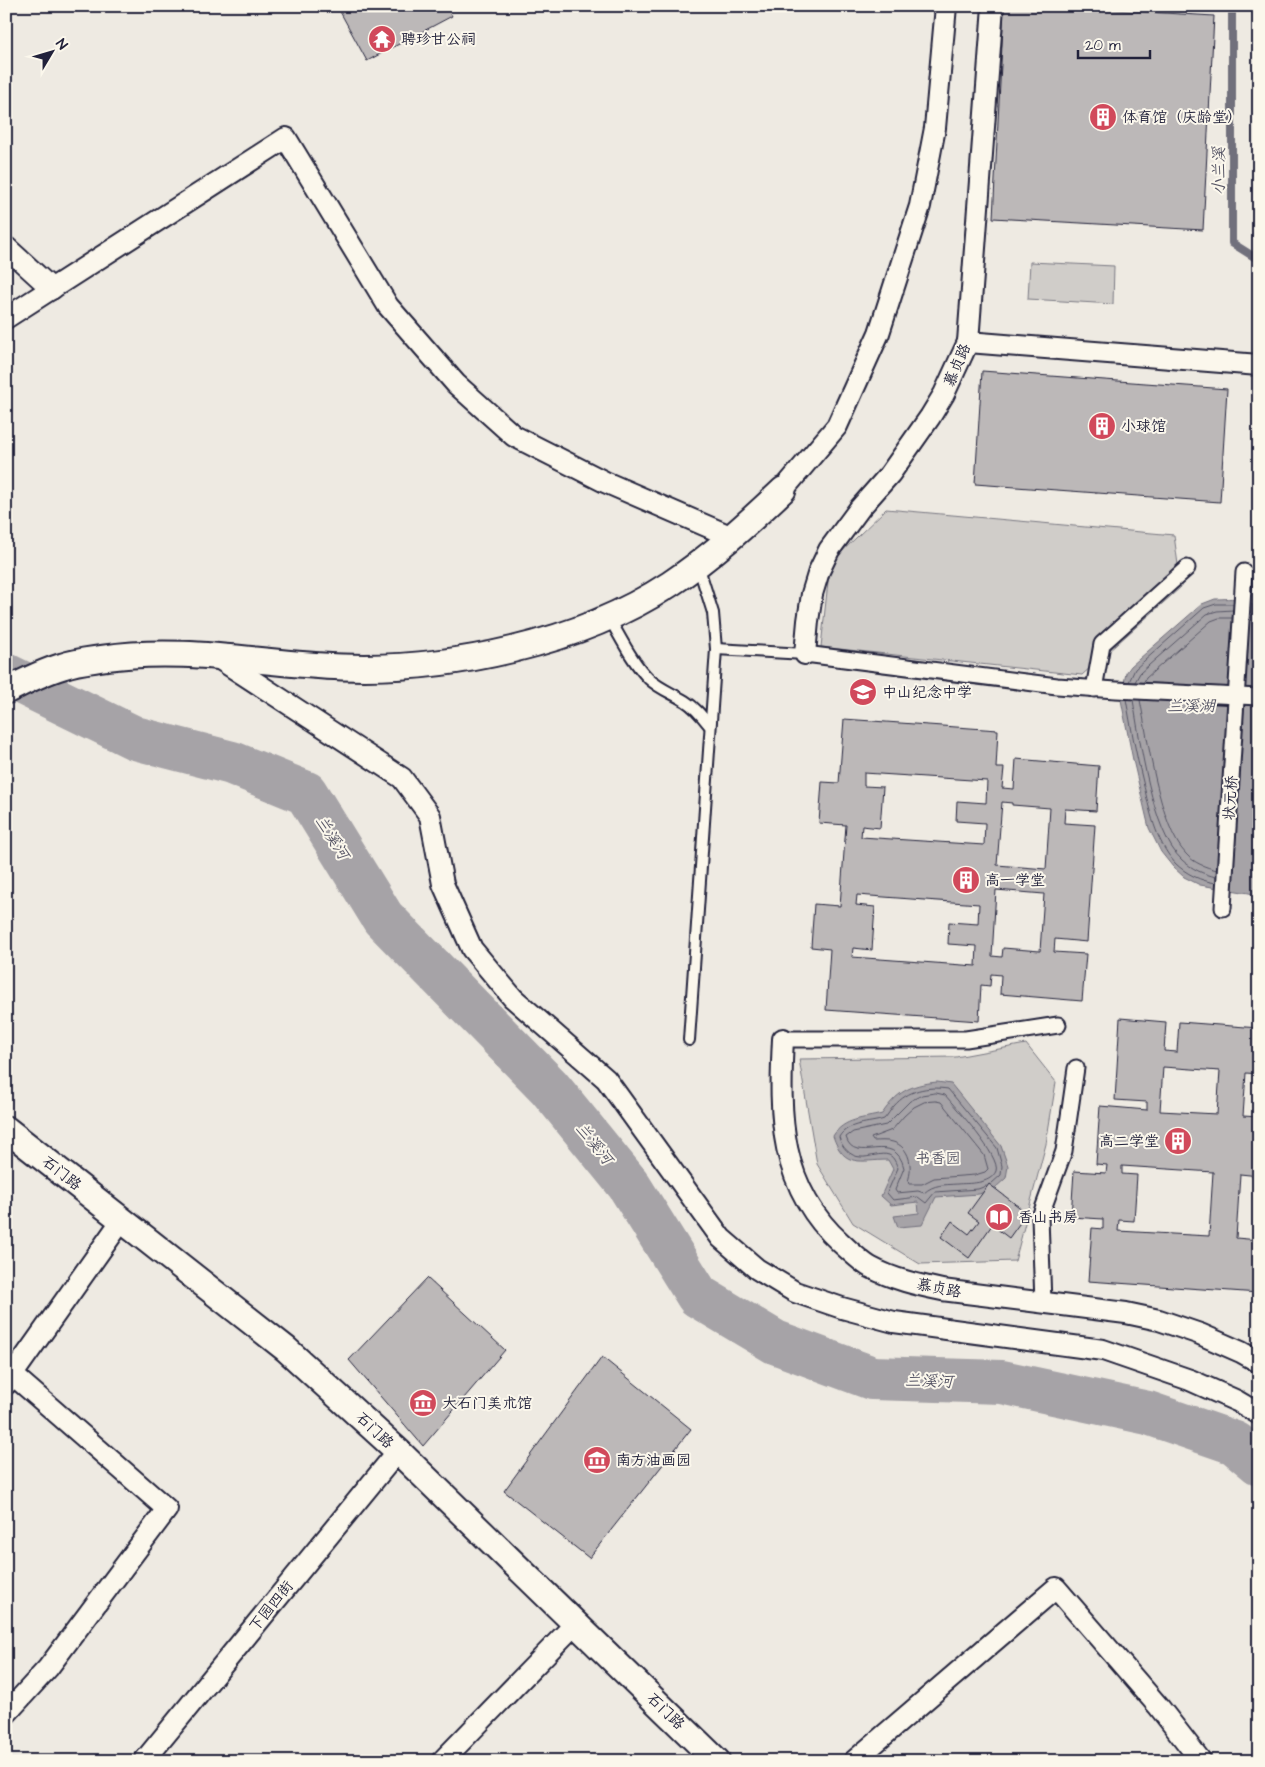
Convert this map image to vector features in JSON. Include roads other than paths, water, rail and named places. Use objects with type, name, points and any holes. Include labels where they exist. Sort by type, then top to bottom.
[{"type":"street","points":[[6,691],[35,676],[65,665],[130,654],[213,655],[341,667],[394,667],[440,663],[491,655],[533,644],[608,617],[639,602],[698,565],[783,490],[837,426],[879,333],[922,196],[936,128],[946,6]]},
{"type":"street","name":"慕贞路","points":[[805,654],[812,594],[819,571],[829,550],[854,515],[890,474],[930,417],[944,394],[968,342],[993,6]]},
{"type":"street","points":[[6,318],[286,138],[388,306],[456,384],[514,436],[605,482],[732,537]]},
{"type":"street","points":[[6,247],[52,289]]},
{"type":"street","points":[[968,342],[1259,365]]},
{"type":"street","points":[[1094,688],[1102,644],[1187,568]]},
{"type":"street","name":"状元桥","points":[[1223,904],[1244,572]]},
{"type":"street","points":[[805,654],[1057,686],[1259,696]]},
{"type":"street","points":[[213,655],[402,778],[430,816],[443,884],[472,949],[513,998],[606,1079],[721,1238],[757,1269],[795,1292],[842,1308],[894,1322],[1102,1350],[1190,1380],[1237,1401],[1259,1414]]},
{"type":"street","points":[[783,1039],[966,1039],[1058,1025]]},
{"type":"street","name":"慕贞路","points":[[783,1039],[781,1097],[787,1154],[797,1181],[811,1209],[827,1230],[870,1266],[893,1277],[942,1290],[1126,1313],[1159,1320],[1200,1334],[1259,1362]]},
{"type":"street","points":[[1043,1303],[1040,1217],[1064,1150],[1076,1068]]},
{"type":"street","name":"石门路","points":[[6,1129],[286,1349],[398,1451],[717,1761]]},
{"type":"street","points":[[6,1714],[48,1668],[167,1509],[8,1377],[122,1220]]},
{"type":"street","name":"下园四街","points":[[144,1761],[398,1451]]},
{"type":"street","points":[[854,1761],[1056,1588],[1159,1707],[1201,1761]]},
{"type":"street","points":[[442,1761],[576,1623]]},
{"type":"lane","points":[[689,1040],[709,725],[716,649],[713,613],[698,565]]},
{"type":"lane","points":[[608,617],[648,678],[662,689],[686,702],[709,725]]},
{"type":"lane","points":[[716,649],[805,654]]},
{"type":"water","name":"兰溪湖","points":[[1235,598],[1246,600],[1251,603],[1259,614],[1259,896],[1200,885],[1184,877],[1161,852],[1149,828],[1121,700],[1126,673],[1131,666],[1202,604],[1215,599]]},
{"type":"water","points":[[937,1082],[951,1084],[1001,1146],[1008,1166],[1006,1178],[995,1188],[979,1194],[936,1197],[922,1225],[898,1227],[894,1216],[919,1213],[918,1202],[891,1205],[881,1196],[893,1169],[888,1160],[862,1161],[848,1158],[837,1147],[833,1136],[837,1130],[848,1122],[882,1114],[893,1100],[905,1091],[919,1085]]},
{"type":"waterway","name":"小兰溪","points":[[1232,6],[1232,243],[1259,260]]},
{"type":"waterway","name":"兰溪河","points":[[6,675],[135,738],[232,763],[306,793],[383,918],[549,1087],[628,1184],[698,1296],[775,1342],[872,1378],[1002,1382],[1148,1413],[1235,1443],[1259,1463]]},
{"type":"place","name":"聘珍甘公祠","points":[[382,39]]},
{"type":"place","name":"体育馆（庆龄堂）","points":[[1103,117]]},
{"type":"place","name":"小球馆","points":[[1102,426]]},
{"type":"place","name":"中山纪念中学","points":[[863,692]]},
{"type":"place","name":"高一学堂","points":[[966,880]]},
{"type":"place","name":"高二学堂","points":[[1178,1141]]},
{"type":"place","name":"香山书房","points":[[999,1217]]},
{"type":"place","name":"大石门美术馆","points":[[423,1403]]},
{"type":"place","name":"南方油画园","points":[[597,1460]]},
{"type":"park label","name":"书香园","points":[[938,1158]]}]
